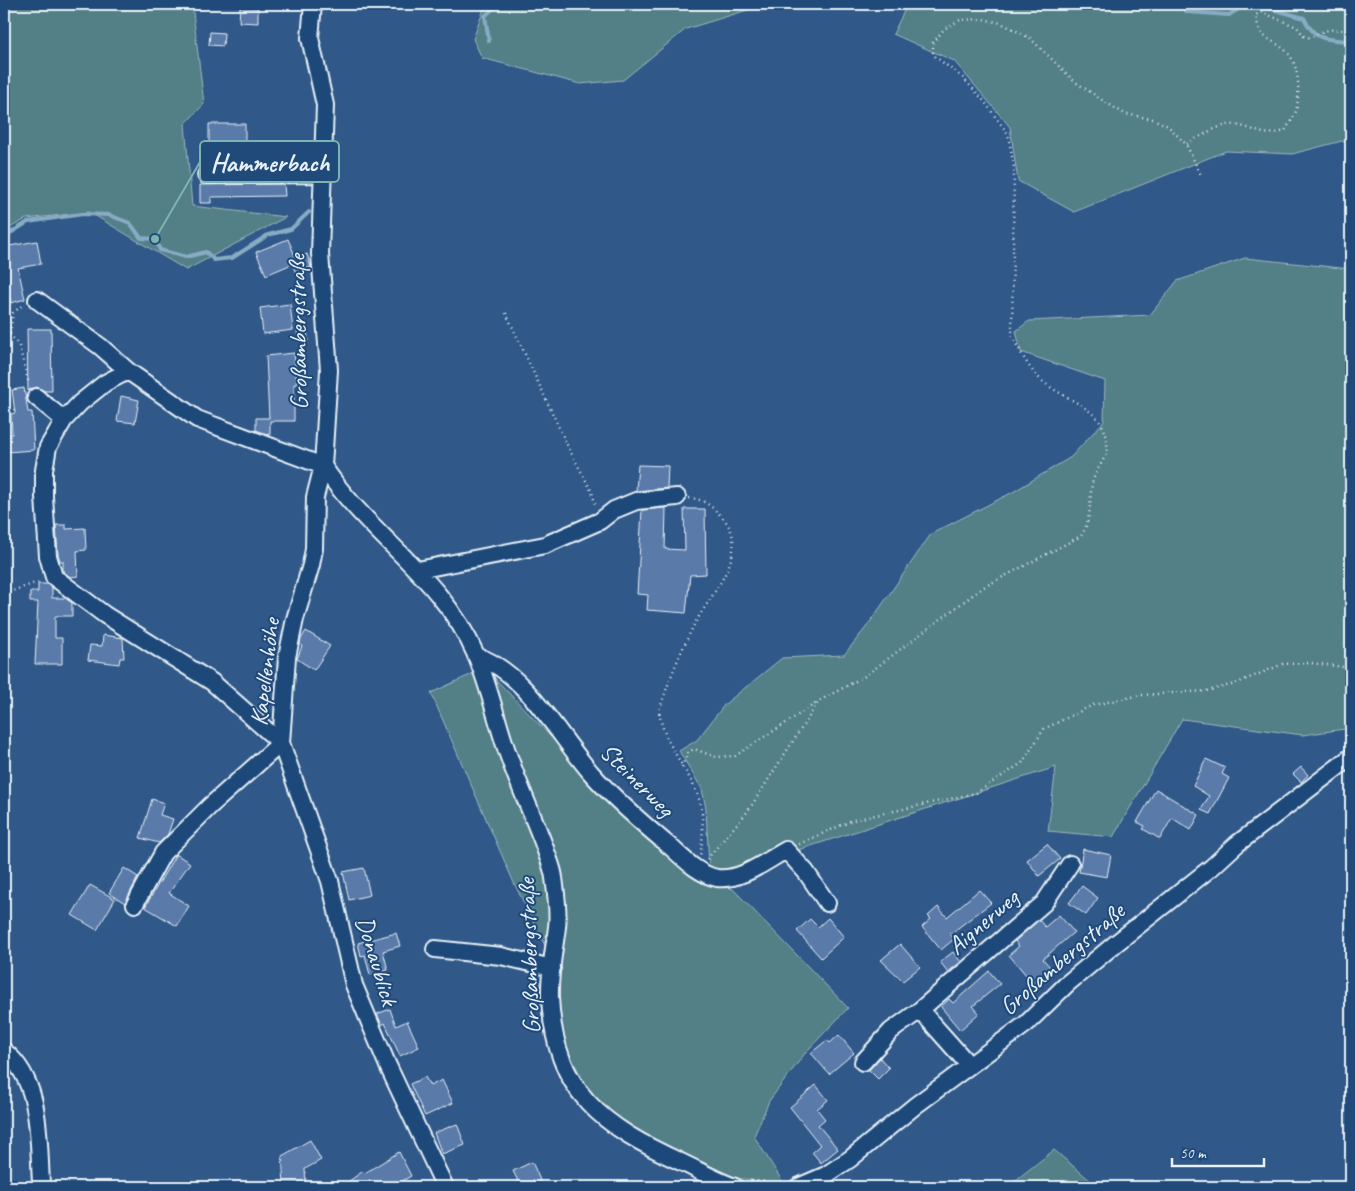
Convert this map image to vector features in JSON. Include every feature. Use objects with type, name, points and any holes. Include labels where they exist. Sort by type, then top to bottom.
[{"type":"street","name":"Großambergstraße","points":[[314,4],[310,23],[310,38],[325,105],[320,254],[329,370],[323,466],[363,515],[418,570],[450,608],[476,656],[508,756],[554,876],[557,925],[551,957],[550,996],[554,1036],[559,1057],[571,1081],[583,1097],[603,1117],[620,1130],[716,1184],[735,1187]]},
{"type":"street","points":[[206,175],[324,174]]},
{"type":"street","points":[[37,300],[101,347],[128,371],[197,419],[323,466]]},
{"type":"street","points":[[54,577],[48,556],[46,534],[44,470],[48,447],[64,420],[93,391],[128,371]]},
{"type":"street","points":[[36,397],[64,420]]},
{"type":"street","name":"Kapellenhöhe","points":[[281,743],[287,658],[295,620],[311,565],[314,549],[315,497],[323,466]]},
{"type":"street","points":[[418,570],[545,545],[600,521],[614,510],[636,501],[677,497]]},
{"type":"street","name":"Kapellenhöhe","points":[[54,577],[105,615],[212,682],[281,743]]},
{"type":"street","name":"Steinerweg","points":[[476,656],[487,659],[513,679],[592,773],[644,825],[698,870],[716,878],[735,877],[786,850]]},
{"type":"street","points":[[135,904],[163,854],[210,806],[281,743]]},
{"type":"street","name":"Donaublick","points":[[281,743],[330,881],[354,985],[388,1066],[444,1187]]},
{"type":"street","name":"Großambergstraße","points":[[798,1187],[826,1175],[850,1158],[969,1065],[1026,1024],[1068,983],[1212,867],[1237,844],[1351,757]]},
{"type":"street","points":[[786,850],[806,872],[826,903]]},
{"type":"street","name":"Aignerweg","points":[[863,1062],[891,1031],[920,1010],[1044,903],[1070,864]]},
{"type":"street","points":[[436,949],[501,956],[552,968]]},
{"type":"street","points":[[920,1010],[969,1065]]},
{"type":"street","points":[[4,1052],[12,1058],[26,1079],[35,1108],[41,1182],[39,1187]]},
{"type":"path","points":[[1186,144],[1216,128],[1233,125],[1268,136],[1284,131],[1296,112],[1296,66],[1287,51],[1269,41],[1257,30],[1256,16],[1261,12],[1297,27],[1304,36],[1311,38],[1320,31],[1333,29],[1351,31]]},
{"type":"path","points":[[682,767],[688,752],[694,749],[716,757],[735,756],[819,701],[864,676],[982,588],[1081,536],[1088,526],[1092,483],[1107,448],[1099,420],[1084,405],[1058,394],[1039,378],[1024,360],[1012,336],[1014,168],[1008,134],[984,101],[963,78],[933,54],[933,43],[944,29],[960,20],[983,19],[1001,22],[1030,38],[1074,81],[1102,100],[1125,114],[1153,118],[1168,126],[1186,144],[1202,177]]},
{"type":"path","points":[[10,334],[13,313],[23,304],[37,300]]},
{"type":"path","points":[[506,313],[568,447],[592,492],[600,521]]},
{"type":"path","points":[[4,326],[19,346],[26,379],[36,397]]},
{"type":"path","points":[[4,334],[10,334]]},
{"type":"path","points":[[677,497],[698,499],[709,504],[729,523],[733,544],[726,571],[714,594],[692,627],[659,711],[660,724],[700,803],[702,826],[698,870]]},
{"type":"path","points":[[4,594],[54,577]]},
{"type":"path","points":[[786,850],[853,820],[976,793],[1022,763],[1044,729],[1093,705],[1141,695],[1206,691],[1235,684],[1283,664],[1311,664],[1351,668]]},
{"type":"path","points":[[698,870],[748,811],[819,701]]},
{"type":"green space","points":[[4,4],[192,4],[204,104],[185,124],[192,206],[286,217],[186,270],[89,212],[26,219],[4,231]]},
{"type":"green space","points":[[489,4],[767,4],[686,29],[623,80],[580,84],[482,58],[473,39],[484,9]]},
{"type":"green space","points":[[902,4],[1351,4],[1351,146],[1342,141],[1292,154],[1226,151],[1074,212],[1018,181],[1010,127],[954,61],[893,34],[906,7]]},
{"type":"green space","points":[[1245,258],[1351,269],[1351,728],[1303,735],[1182,719],[1113,837],[1048,831],[1056,767],[727,873],[709,867],[706,809],[702,789],[679,751],[697,740],[725,704],[782,658],[844,655],[868,625],[931,534],[1013,492],[1071,457],[1104,421],[1105,381],[1021,352],[1016,331],[1029,321],[1150,315],[1177,281]]},
{"type":"green space","points":[[485,668],[633,823],[688,869],[691,875],[733,889],[848,1008],[806,1052],[769,1101],[754,1136],[784,1184],[736,1178],[677,1154],[610,1115],[590,1095],[565,1044],[558,1015],[559,974],[514,883],[431,693]]},
{"type":"green space","points":[[1054,1150],[1098,1187],[1007,1187]]},
{"type":"building","points":[[240,7],[258,8],[258,23],[239,22]]},
{"type":"building","points":[[210,32],[224,33],[223,46],[209,45]]},
{"type":"building","points":[[209,124],[245,124],[245,155],[228,155],[228,165],[217,165],[216,147],[209,147]]},
{"type":"building","points":[[284,184],[285,196],[211,197],[211,203],[200,203],[200,185]]},
{"type":"building","points":[[288,239],[296,258],[307,254],[311,267],[296,273],[292,264],[266,275],[256,252]]},
{"type":"building","points":[[37,241],[41,264],[18,268],[25,299],[11,303],[4,273],[4,247]]},
{"type":"building","points":[[290,304],[293,330],[263,334],[260,308]]},
{"type":"building","points":[[307,328],[308,341],[298,341],[297,329]]},
{"type":"building","points":[[27,329],[51,329],[52,391],[45,391],[37,387],[28,391]]},
{"type":"building","points":[[294,353],[297,384],[294,384],[294,421],[270,421],[270,435],[256,430],[256,418],[269,418],[266,356]]},
{"type":"building","points":[[24,388],[28,412],[32,412],[34,450],[7,452],[6,435],[12,434],[11,414],[15,413],[12,390]]},
{"type":"building","points":[[121,396],[139,400],[135,423],[117,421]]},
{"type":"building","points":[[638,465],[668,466],[667,488],[636,491]]},
{"type":"building","points":[[666,508],[665,549],[685,550],[684,509],[705,509],[706,574],[690,575],[686,613],[647,610],[648,595],[637,594],[642,510]]},
{"type":"building","points":[[56,525],[66,525],[66,529],[85,528],[86,550],[77,551],[78,576],[70,577],[63,571],[63,561],[60,561],[58,554]]},
{"type":"building","points":[[38,584],[47,584],[52,588],[52,598],[65,598],[72,603],[72,616],[55,616],[55,638],[62,638],[62,664],[35,664],[38,602],[30,602],[30,592],[38,592]]},
{"type":"building","points":[[306,631],[330,646],[314,670],[297,659],[302,646],[300,644],[301,639]]},
{"type":"building","points":[[103,635],[123,638],[124,658],[120,658],[119,664],[88,660],[90,645],[102,646]]},
{"type":"building","points":[[1206,759],[1225,768],[1222,774],[1229,778],[1210,814],[1201,810],[1209,796],[1193,786]]},
{"type":"building","points":[[1301,767],[1308,775],[1301,782],[1293,774]]},
{"type":"building","points":[[1156,789],[1199,815],[1191,830],[1172,818],[1160,839],[1143,829],[1145,826],[1137,822]]},
{"type":"building","points":[[152,799],[164,803],[160,815],[173,819],[168,834],[159,843],[140,838]]},
{"type":"building","points":[[1047,844],[1060,859],[1039,876],[1027,860]]},
{"type":"building","points":[[1083,849],[1111,855],[1107,877],[1079,872]]},
{"type":"building","points":[[176,854],[190,863],[169,893],[189,906],[177,926],[145,907]]},
{"type":"building","points":[[124,868],[138,877],[125,903],[109,893]]},
{"type":"building","points":[[364,868],[370,895],[349,900],[343,872]]},
{"type":"building","points":[[90,885],[115,899],[97,930],[72,915]]},
{"type":"building","points":[[1082,886],[1098,898],[1086,915],[1069,903]]},
{"type":"building","points":[[979,890],[991,903],[950,934],[954,939],[941,950],[922,927],[931,919],[928,916],[938,907],[947,917]]},
{"type":"building","points":[[1059,915],[1074,932],[1043,959],[1051,968],[1033,983],[1009,955],[1019,946],[1015,941],[1039,920],[1045,927]]},
{"type":"building","points":[[828,918],[844,937],[821,958],[797,931],[810,919],[818,927]]},
{"type":"building","points":[[396,933],[400,946],[383,951],[388,970],[370,975],[365,955],[361,956],[358,943]]},
{"type":"building","points":[[900,944],[920,967],[903,981],[881,960]]},
{"type":"building","points":[[953,952],[961,962],[948,972],[940,962]]},
{"type":"building","points":[[989,971],[1000,984],[973,1006],[979,1013],[960,1030],[941,1007],[949,999],[953,1003]]},
{"type":"building","points":[[390,1009],[396,1026],[407,1021],[419,1047],[400,1056],[385,1023],[382,1025],[377,1014]]},
{"type":"building","points":[[839,1035],[854,1053],[829,1074],[811,1053],[827,1040],[830,1043]]},
{"type":"building","points":[[880,1058],[889,1068],[878,1079],[869,1070]]},
{"type":"building","points":[[425,1077],[430,1086],[442,1080],[453,1103],[425,1116],[410,1084]]},
{"type":"building","points":[[816,1085],[828,1100],[817,1109],[825,1119],[818,1125],[838,1149],[821,1163],[812,1152],[820,1145],[790,1107]]},
{"type":"building","points":[[457,1124],[465,1145],[442,1154],[434,1133]]},
{"type":"building","points":[[310,1140],[321,1160],[305,1169],[306,1183],[284,1184],[282,1156]]},
{"type":"building","points":[[399,1152],[411,1176],[392,1187],[341,1187],[363,1171],[365,1173]]},
{"type":"building","points":[[532,1162],[543,1187],[521,1187],[513,1171]]},
{"type":"waterway","points":[[489,41],[485,16],[498,4]]},
{"type":"waterway","points":[[1180,4],[1187,12],[1229,15],[1246,4]]},
{"type":"waterway","points":[[1255,4],[1304,18],[1308,26],[1323,38],[1351,41]]},
{"type":"waterway","points":[[4,237],[28,222],[83,214],[109,215],[130,223],[141,238],[155,239],[160,250],[186,257],[206,252],[214,260],[232,258],[268,235],[291,229],[309,212]]},
{"type":"place","name":"Hammerbach","points":[[155,239]]}]
